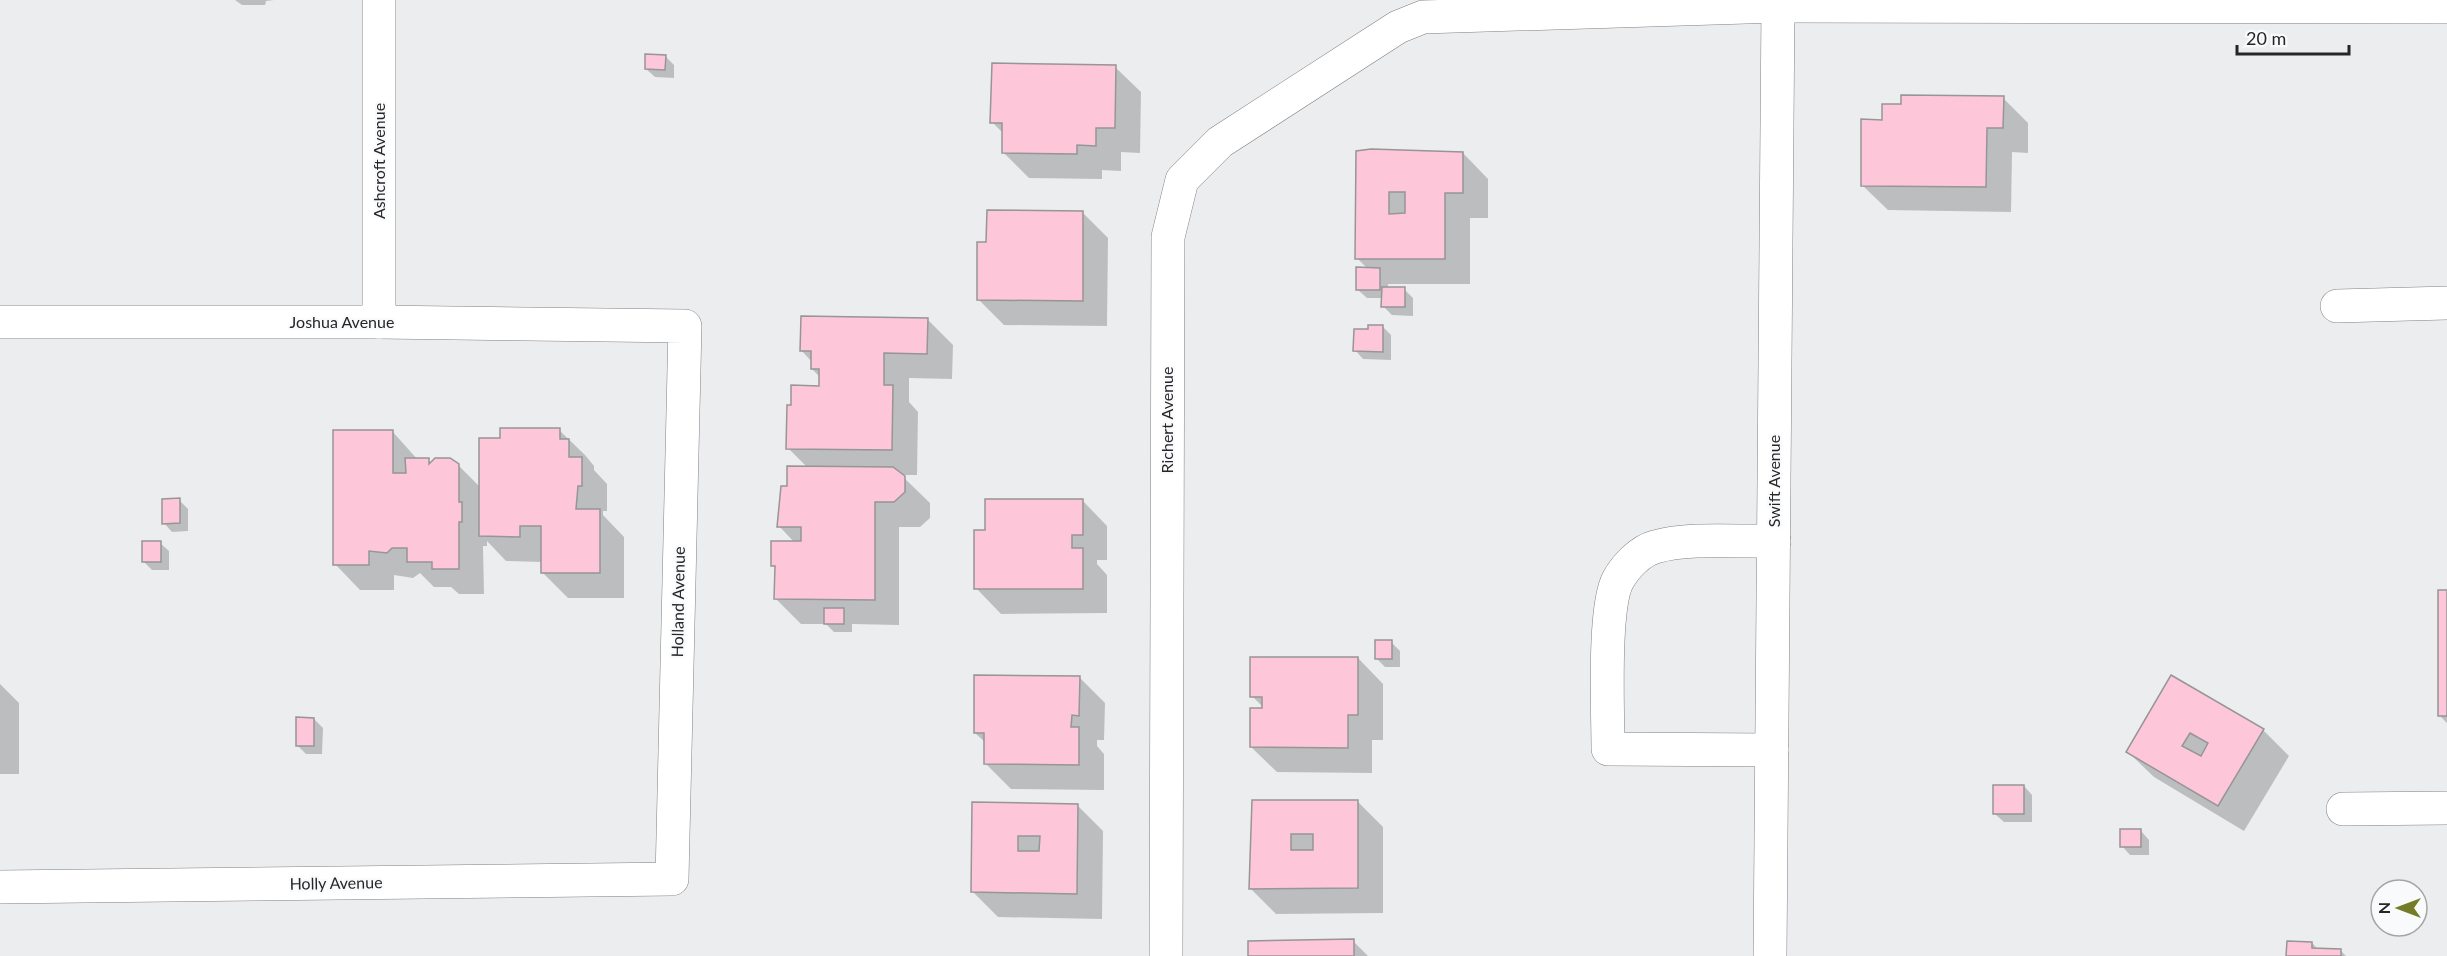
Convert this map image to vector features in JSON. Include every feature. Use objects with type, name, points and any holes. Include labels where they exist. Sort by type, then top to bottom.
[{"type":"street","name":"Ashcroft Avenue","points":[[379,0],[379,322]]},
{"type":"street","points":[[1778,6],[2447,7]]},
{"type":"street","name":"Richert Avenue","points":[[1166,956],[1168,237],[1182,180],[1220,142],[1398,27],[1423,17],[1778,6]]},
{"type":"street","name":"Swift Avenue","points":[[1770,956],[1778,6]]},
{"type":"street","points":[[2337,306],[2447,303]]},
{"type":"street","name":"Joshua Avenue","points":[[0,322],[379,322],[685,326]]},
{"type":"street","name":"Holland Avenue","points":[[672,879],[685,326]]},
{"type":"street","points":[[1772,750],[1608,749],[1610,609],[1617,580],[1633,560],[1652,548],[1670,543],[1774,541]]},
{"type":"street","points":[[2343,809],[2447,808]]},
{"type":"street","name":"Holly Avenue","points":[[0,887],[672,879]]},
{"type":"building","points":[[645,54],[666,55],[665,70],[645,69]]},
{"type":"building","points":[[992,63],[1116,65],[1115,128],[1096,128],[1096,146],[1077,145],[1077,154],[1002,153],[1002,123],[990,123]]},
{"type":"building","points":[[1901,95],[2004,96],[2003,128],[1987,128],[1986,187],[1861,186],[1861,119],[1882,120],[1882,104],[1901,104]]},
{"type":"building","points":[[1371,149],[1463,152],[1463,193],[1445,193],[1445,259],[1355,259],[1356,151]],"holes":[[[1389,192],[1405,192],[1405,213],[1389,214]]]},
{"type":"building","points":[[987,210],[1083,211],[1083,301],[977,300],[977,242],[986,242]]},
{"type":"building","points":[[1356,267],[1380,268],[1380,290],[1356,290]]},
{"type":"building","points":[[1382,287],[1405,287],[1405,307],[1381,307]]},
{"type":"building","points":[[801,316],[928,318],[927,354],[884,353],[884,385],[893,385],[892,450],[786,449],[787,405],[791,405],[791,385],[819,386],[819,369],[811,369],[811,351],[800,351]]},
{"type":"building","points":[[1368,325],[1383,325],[1383,352],[1353,351],[1354,329],[1368,329]]},
{"type":"building","points":[[500,428],[560,428],[560,439],[569,439],[569,457],[582,457],[582,486],[578,486],[576,509],[600,509],[600,573],[541,573],[541,526],[520,526],[520,537],[479,536],[479,438],[500,438]]},
{"type":"building","points":[[333,430],[393,430],[393,473],[406,473],[405,458],[429,458],[429,464],[435,458],[450,458],[459,464],[459,502],[462,502],[462,522],[459,522],[459,569],[432,569],[432,562],[407,562],[407,548],[392,548],[387,553],[369,551],[369,565],[333,565]]},
{"type":"building","points":[[787,466],[893,467],[905,476],[905,492],[894,502],[875,502],[875,600],[774,599],[775,566],[771,566],[771,541],[801,541],[801,527],[777,527],[781,486],[787,486]]},
{"type":"building","points":[[180,498],[180,523],[162,524],[162,499]]},
{"type":"building","points":[[985,499],[1083,499],[1083,535],[1072,535],[1072,548],[1083,548],[1083,589],[974,589],[974,530],[985,530]]},
{"type":"building","points":[[142,541],[161,541],[161,562],[142,562]]},
{"type":"building","points":[[2438,590],[2447,590],[2447,716],[2438,716]]},
{"type":"building","points":[[824,608],[844,608],[844,624],[824,624]]},
{"type":"building","points":[[1375,640],[1392,640],[1392,659],[1375,659]]},
{"type":"building","points":[[1250,657],[1358,657],[1358,715],[1348,715],[1348,748],[1250,747],[1250,708],[1262,708],[1262,697],[1250,697]]},
{"type":"building","points":[[974,675],[1080,676],[1079,716],[1072,715],[1071,727],[1079,727],[1079,765],[984,764],[984,733],[974,733]]},
{"type":"building","points":[[2171,675],[2264,729],[2218,806],[2126,752]],"holes":[[[2190,733],[2208,743],[2201,756],[2182,746]]]},
{"type":"building","points":[[296,717],[314,718],[314,746],[296,746]]},
{"type":"building","points":[[1993,785],[2024,785],[2024,814],[1993,814]]},
{"type":"building","points":[[1252,800],[1358,800],[1358,888],[1249,889]],"holes":[[[1291,834],[1313,834],[1313,850],[1291,850]]]},
{"type":"building","points":[[972,802],[1078,804],[1077,894],[971,892]],"holes":[[[1018,836],[1040,836],[1039,851],[1018,851]]]},
{"type":"building","points":[[2120,829],[2141,829],[2141,847],[2120,847]]},
{"type":"building","points":[[1354,939],[1354,956],[1248,956],[1248,941]]},
{"type":"building","points":[[2287,941],[2312,942],[2312,948],[2341,949],[2341,956],[2286,956]]}]
